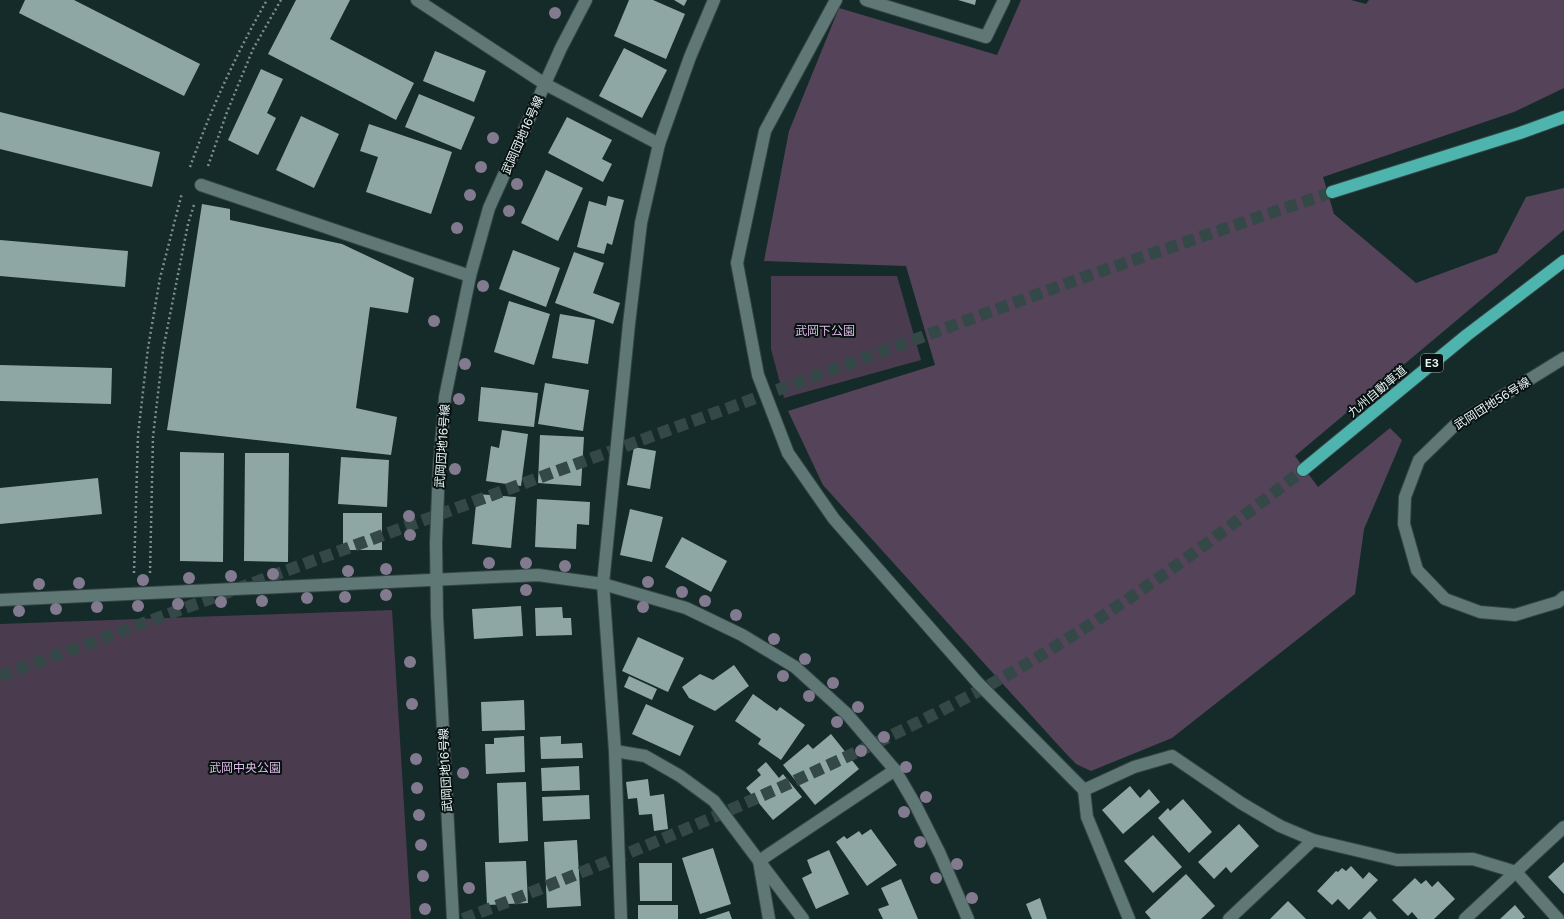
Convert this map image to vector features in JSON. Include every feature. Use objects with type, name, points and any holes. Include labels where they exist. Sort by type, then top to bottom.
[{"type":"highway","points":[[1332,192],[1520,133],[1564,117]]},
{"type":"highway","name":"九州自動車道","points":[[1303,470],[1467,335],[1564,261]]},
{"type":"highway","points":[[1467,335],[1564,270]]},
{"type":"street","points":[[417,0],[545,84],[659,144]]},
{"type":"street","name":"武岡団地16号線","points":[[453,919],[436,579],[440,468],[445,397],[470,276],[489,208],[545,84],[586,0]]},
{"type":"street","points":[[621,919],[615,751],[603,584],[641,223],[659,144],[690,57],[714,0]]},
{"type":"street","points":[[836,0],[765,131],[737,263],[758,375],[788,452],[834,519],[978,683],[1084,790],[1087,817],[1129,919]]},
{"type":"street","points":[[866,0],[986,37],[1004,0]]},
{"type":"street","points":[[201,185],[470,276]]},
{"type":"street","name":"武岡団地56号線","points":[[1564,358],[1454,426],[1419,460],[1405,497],[1404,524],[1417,570],[1446,599],[1480,612],[1515,615],[1558,602],[1564,597]]},
{"type":"street","points":[[0,600],[123,596],[538,575],[603,584],[686,608],[742,635],[795,668],[847,714],[895,770],[920,813],[968,919]]},
{"type":"street","points":[[615,751],[645,756],[680,776],[714,800],[803,919]]},
{"type":"street","points":[[1084,790],[1134,767],[1172,756],[1241,803],[1280,826],[1314,840],[1397,860],[1473,858],[1516,872],[1558,919]]},
{"type":"street","points":[[759,861],[895,770]]},
{"type":"street","points":[[1465,919],[1564,827]]},
{"type":"street","points":[[1229,919],[1314,840]]},
{"type":"street","points":[[759,861],[769,919]]},
{"type":"path","points":[[188,173],[221,88],[241,46],[267,0]]},
{"type":"path","points":[[150,575],[153,437],[164,350],[188,224],[227,112],[253,49],[281,0]]},
{"type":"path","points":[[134,576],[138,435],[148,348],[160,278],[183,187]]},
{"type":"green space","name":"武岡下公園","points":[[771,276],[897,276],[921,360],[784,398],[771,349]]},
{"type":"green space","name":"武岡中央公園","points":[[392,610],[411,919],[0,919],[0,624]]},
{"type":"shaded area","points":[[1021,0],[1351,0],[1366,4],[1369,0],[1564,0],[1564,88],[1514,112],[1323,177],[1334,214],[1416,283],[1497,253],[1526,197],[1564,188],[1564,230],[1295,456],[1318,487],[1390,428],[1402,440],[1364,529],[1355,594],[1172,738],[1091,771],[1076,764],[1059,746],[823,485],[788,411],[935,365],[906,266],[764,261],[789,131],[839,8],[997,55]]},
{"type":"building","points":[[25,0],[74,0],[200,64],[184,96],[19,13]]},
{"type":"building","points":[[296,0],[350,0],[330,39],[414,83],[396,120],[268,54]]},
{"type":"building","points":[[629,0],[653,0],[685,14],[666,59],[614,36]]},
{"type":"building","points":[[674,0],[687,0],[684,6]]},
{"type":"building","points":[[958,0],[976,0],[975,5]]},
{"type":"building","points":[[624,48],[667,70],[642,118],[599,96]]},
{"type":"building","points":[[435,51],[486,71],[474,102],[423,81]]},
{"type":"building","points":[[261,69],[283,79],[267,113],[276,118],[258,155],[228,140]]},
{"type":"building","points":[[419,94],[475,117],[461,150],[405,127]]},
{"type":"building","points":[[0,112],[160,152],[152,187],[0,149]]},
{"type":"building","points":[[301,116],[339,134],[314,188],[276,170]]},
{"type":"building","points":[[567,117],[612,140],[602,159],[612,164],[603,182],[548,153]]},
{"type":"building","points":[[369,124],[452,152],[431,214],[366,192],[378,157],[360,151]]},
{"type":"building","points":[[546,170],[583,188],[558,241],[521,223]]},
{"type":"building","points":[[608,196],[624,200],[612,245],[607,243],[604,254],[577,247],[589,201],[606,206]]},
{"type":"building","points":[[202,204],[230,209],[230,220],[342,244],[414,278],[408,313],[370,307],[356,408],[397,417],[391,455],[167,430]]},
{"type":"building","points":[[0,240],[128,251],[125,287],[0,276]]},
{"type":"building","points":[[513,250],[560,268],[546,307],[499,289]]},
{"type":"building","points":[[574,252],[604,263],[593,293],[620,303],[613,324],[555,303]]},
{"type":"building","points":[[509,301],[550,314],[534,365],[494,352]]},
{"type":"building","points":[[560,314],[595,320],[588,364],[552,358]]},
{"type":"building","points":[[0,365],[112,368],[111,404],[0,401]]},
{"type":"building","points":[[545,383],[589,390],[583,431],[538,424]]},
{"type":"building","points":[[481,387],[538,393],[534,427],[478,421]]},
{"type":"building","points":[[502,430],[528,434],[521,486],[486,481],[491,446],[499,448]]},
{"type":"building","points":[[540,435],[584,437],[581,486],[538,483]]},
{"type":"building","points":[[634,447],[656,451],[650,489],[627,485]]},
{"type":"building","points":[[180,452],[224,453],[223,562],[180,561]]},
{"type":"building","points":[[245,453],[289,453],[288,562],[244,561]]},
{"type":"building","points":[[341,457],[389,460],[387,507],[338,504]]},
{"type":"building","points":[[98,478],[102,514],[0,524],[0,488]]},
{"type":"building","points":[[477,494],[516,497],[511,548],[472,544]]},
{"type":"building","points":[[537,499],[590,502],[589,525],[577,524],[576,549],[535,547]]},
{"type":"building","points":[[630,509],[663,517],[652,562],[620,555]]},
{"type":"building","points":[[343,513],[382,513],[382,550],[343,550]]},
{"type":"building","points":[[682,537],[727,561],[711,592],[665,567]]},
{"type":"building","points":[[521,606],[523,636],[474,639],[472,609]]},
{"type":"building","points":[[562,607],[563,618],[571,618],[572,635],[536,636],[535,608]]},
{"type":"building","points":[[638,637],[684,658],[668,692],[622,671]]},
{"type":"building","points":[[734,665],[749,686],[715,711],[689,698],[682,687],[700,674],[713,680]]},
{"type":"building","points":[[629,676],[657,689],[652,700],[624,687]]},
{"type":"building","points":[[753,694],[777,711],[780,707],[805,725],[781,760],[758,744],[761,739],[735,721]]},
{"type":"building","points":[[524,700],[525,730],[482,731],[481,702]]},
{"type":"building","points":[[646,704],[694,726],[680,756],[632,734]]},
{"type":"building","points":[[831,734],[859,769],[815,805],[783,765],[808,744],[813,749]]},
{"type":"building","points":[[524,736],[525,772],[486,774],[485,744],[494,744],[494,738]]},
{"type":"building","points":[[561,736],[561,744],[582,743],[583,758],[541,759],[540,737]]},
{"type":"building","points":[[766,762],[779,778],[783,774],[802,797],[773,820],[746,788],[761,775],[757,770]]},
{"type":"building","points":[[579,766],[580,790],[542,791],[541,768]]},
{"type":"building","points":[[648,779],[650,796],[664,794],[668,829],[654,831],[652,814],[639,815],[637,798],[628,799],[626,782]]},
{"type":"building","points":[[526,782],[528,841],[499,843],[497,783]]},
{"type":"building","points":[[1130,786],[1140,798],[1149,789],[1160,802],[1123,834],[1102,810]]},
{"type":"building","points":[[589,795],[590,819],[543,821],[542,797]]},
{"type":"building","points":[[1183,799],[1212,832],[1189,853],[1158,818],[1168,808],[1170,811]]},
{"type":"building","points":[[1239,824],[1259,846],[1231,873],[1226,867],[1214,879],[1198,862]]},
{"type":"building","points":[[871,829],[897,865],[867,886],[836,842],[844,836],[847,839],[859,831],[862,835]]},
{"type":"building","points":[[1153,835],[1182,867],[1153,893],[1124,861]]},
{"type":"building","points":[[577,840],[581,906],[547,908],[544,842]]},
{"type":"building","points":[[713,848],[731,904],[700,914],[682,858]]},
{"type":"building","points":[[829,850],[849,894],[816,909],[802,878],[812,873],[807,860]]},
{"type":"building","points":[[526,861],[528,903],[487,905],[485,862]]},
{"type":"building","points":[[1564,862],[1564,894],[1548,877]]},
{"type":"building","points":[[639,863],[672,863],[672,901],[640,901]]},
{"type":"building","points":[[1351,866],[1363,879],[1369,872],[1378,880],[1349,910],[1338,899],[1332,905],[1317,891],[1336,871],[1338,872],[1342,868],[1346,871]]},
{"type":"building","points":[[1186,874],[1215,906],[1201,919],[1151,919],[1145,912]]},
{"type":"building","points":[[1415,878],[1421,884],[1426,880],[1432,887],[1438,881],[1455,899],[1434,919],[1418,919],[1412,912],[1408,916],[1392,900]]},
{"type":"building","points":[[901,879],[918,919],[883,919],[878,909],[889,905],[881,888]]},
{"type":"building","points":[[1040,898],[1047,919],[1032,919],[1026,904]]},
{"type":"building","points":[[1288,901],[1306,919],[1270,919]]},
{"type":"building","points":[[638,905],[678,905],[678,919],[638,919]]},
{"type":"building","points":[[1515,905],[1525,917],[1522,919],[1500,919]]},
{"type":"building","points":[[729,911],[732,919],[705,919]]},
{"type":"building","points":[[1370,911],[1377,919],[1362,919]]},
{"type":"tunnel","points":[[0,676],[1090,275],[1332,192]]},
{"type":"tunnel","points":[[463,919],[556,883],[740,806],[880,741],[976,692],[1023,666],[1096,621],[1201,547],[1303,470]]}]
